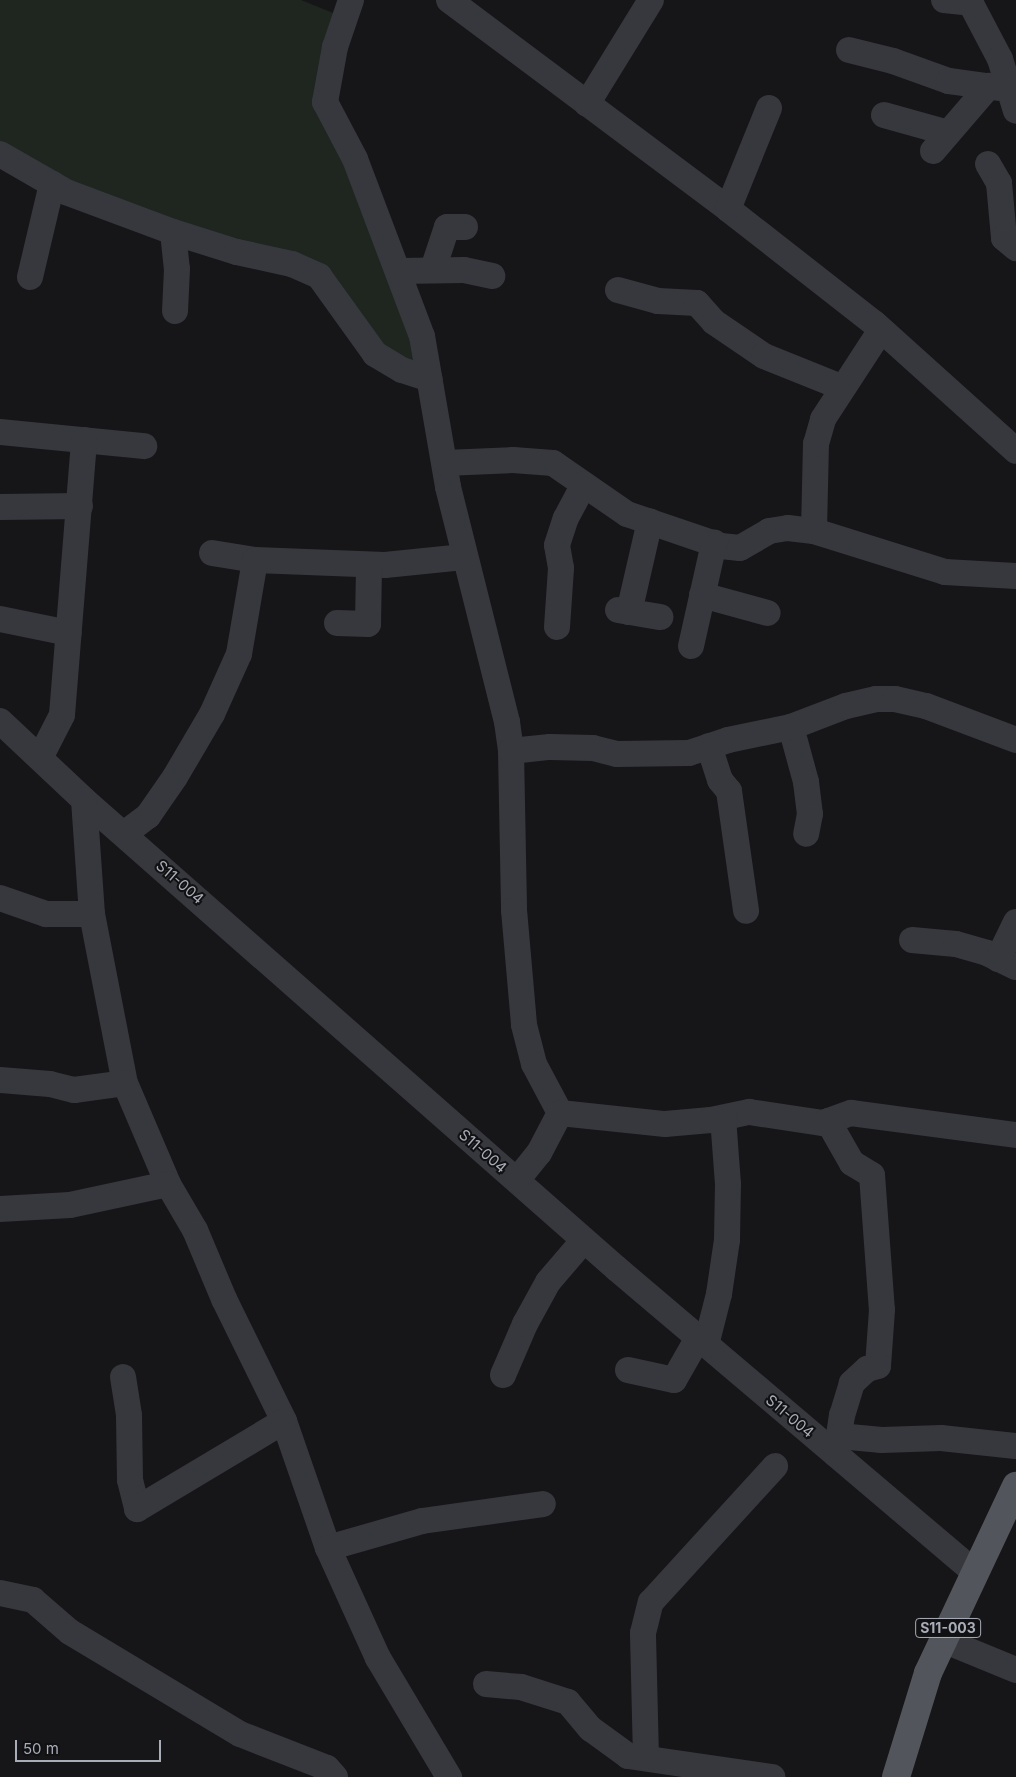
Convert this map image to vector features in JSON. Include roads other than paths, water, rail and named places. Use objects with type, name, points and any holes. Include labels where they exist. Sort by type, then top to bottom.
[{"type":"main road","name":"S11-003","points":[[896,1777],[928,1674],[974,1572],[1016,1486]]},
{"type":"street","points":[[351,0],[335,47],[325,102],[355,159],[400,271],[422,336],[464,558],[483,624],[511,751],[514,910],[524,1025],[534,1064],[560,1112]]},
{"type":"street","points":[[450,0],[481,10],[587,104],[728,209],[881,330],[1016,451]]},
{"type":"street","points":[[587,104],[651,0]]},
{"type":"street","points":[[944,0],[970,1],[1000,59],[1005,95]]},
{"type":"street","points":[[849,50],[893,61],[927,76],[1005,95]]},
{"type":"street","points":[[884,116],[940,142],[1005,95]]},
{"type":"street","points":[[728,209],[770,108]]},
{"type":"street","points":[[0,154],[52,184],[173,232],[237,252],[292,264],[319,276],[348,313],[375,354],[402,370],[430,379]]},
{"type":"street","points":[[988,164],[999,183],[1004,238],[1016,248]]},
{"type":"street","points":[[30,277],[52,184]]},
{"type":"street","points":[[433,269],[447,227],[465,227]]},
{"type":"street","points":[[173,232],[177,269],[175,311]]},
{"type":"street","points":[[400,271],[464,270],[492,276]]},
{"type":"street","points":[[618,290],[658,301],[696,303],[714,322],[764,356],[841,387]]},
{"type":"street","points":[[814,531],[816,444],[823,419],[841,387],[881,330]]},
{"type":"street","points":[[0,432],[144,446]]},
{"type":"street","points":[[40,758],[62,715],[84,440]]},
{"type":"street","points":[[445,464],[513,460],[553,463],[627,514],[714,543],[740,548],[769,531],[788,528],[814,531],[946,572],[1016,576]]},
{"type":"street","points":[[557,627],[561,568],[557,545],[566,518],[584,484]]},
{"type":"street","points":[[0,507],[80,506]]},
{"type":"street","points":[[650,521],[624,611],[660,618]]},
{"type":"street","points":[[691,646],[714,543]]},
{"type":"street","points":[[212,553],[255,560],[369,565],[464,558]]},
{"type":"street","points":[[124,834],[148,816],[176,777],[212,714],[239,654],[255,560]]},
{"type":"street","points":[[337,622],[368,624],[369,565]]},
{"type":"street","points":[[702,595],[768,613]]},
{"type":"street","points":[[0,619],[69,633]]},
{"type":"street","points":[[511,751],[550,747],[593,748],[617,754],[680,753],[791,727],[846,706],[895,699],[926,706],[1016,740]]},
{"type":"street","name":"S11-004","points":[[0,721],[84,800],[584,1240],[702,1341],[837,1446],[974,1572]]},
{"type":"street","points":[[791,727],[806,782],[810,814],[806,834]]},
{"type":"street","points":[[709,746],[720,780],[729,791],[746,911]]},
{"type":"street","points":[[84,800],[92,914],[125,1082],[168,1184],[195,1230],[224,1299],[284,1421],[328,1548],[378,1658],[449,1777]]},
{"type":"street","points":[[0,898],[46,914],[92,914]]},
{"type":"street","points":[[912,940],[956,944],[1007,963],[1016,922]]},
{"type":"street","points":[[0,1080],[50,1084],[74,1090],[125,1082]]},
{"type":"street","points":[[560,1112],[665,1124],[723,1118],[749,1112],[828,1121],[851,1112],[1016,1135]]},
{"type":"street","points":[[517,1180],[539,1153],[560,1112]]},
{"type":"street","points":[[628,1370],[674,1380],[702,1341],[719,1294],[727,1240],[728,1184],[723,1118]]},
{"type":"street","points":[[828,1121],[852,1163],[872,1175],[882,1310],[878,1366],[867,1370],[852,1383],[837,1446],[882,1440],[941,1438],[1016,1446]]},
{"type":"street","points":[[0,1209],[70,1205],[168,1184]]},
{"type":"street","points":[[503,1375],[525,1324],[548,1282],[584,1240]]},
{"type":"street","points":[[123,1377],[128,1416],[130,1480],[137,1509],[284,1421]]},
{"type":"street","points":[[633,1764],[643,1633],[651,1602],[775,1466]]},
{"type":"street","points":[[328,1548],[422,1521],[543,1504]]},
{"type":"street","points":[[0,1593],[33,1600],[70,1632],[240,1734],[327,1768],[335,1777]]},
{"type":"street","points":[[943,1640],[1016,1670]]},
{"type":"street","points":[[486,1684],[521,1687],[568,1702],[591,1729],[633,1764],[772,1777]]}]
